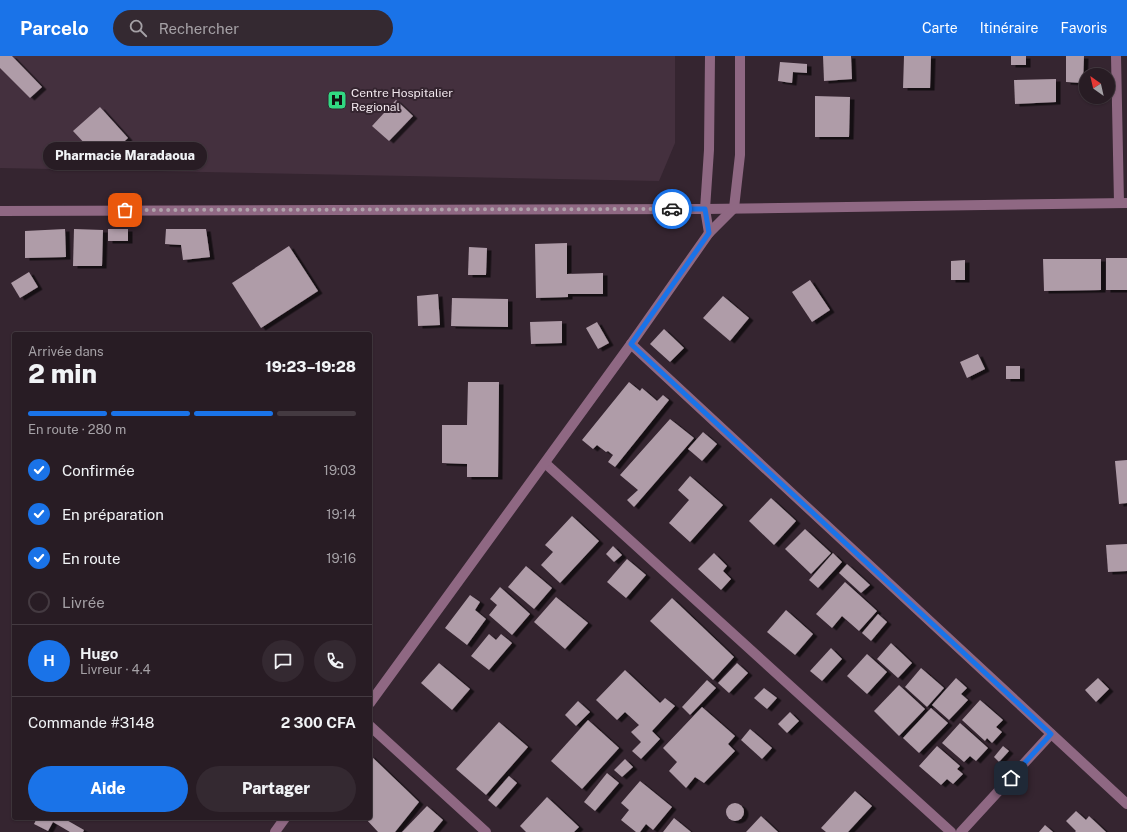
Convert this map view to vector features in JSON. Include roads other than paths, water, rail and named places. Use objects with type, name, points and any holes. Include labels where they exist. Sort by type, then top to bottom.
[{"type":"street","points":[[709,233],[705,209],[709,150],[710,56]]},
{"type":"street","points":[[372,700],[631,344],[709,233],[734,208],[740,155],[740,56]]},
{"type":"street","points":[[0,211],[705,209],[1123,203],[1116,56]]},
{"type":"street","points":[[631,344],[1127,804]]},
{"type":"street","points":[[545,463],[951,832]]},
{"type":"street","points":[[372,728],[486,832]]},
{"type":"street","points":[[961,832],[1051,734]]},
{"type":"street","points":[[275,832],[283,820]]},
{"type":"place","name":"Centre Hospitalier Regional","points":[[337,100]]},
{"type":"place","name":"Pharmacie Maradaoua","points":[[125,210]]}]
